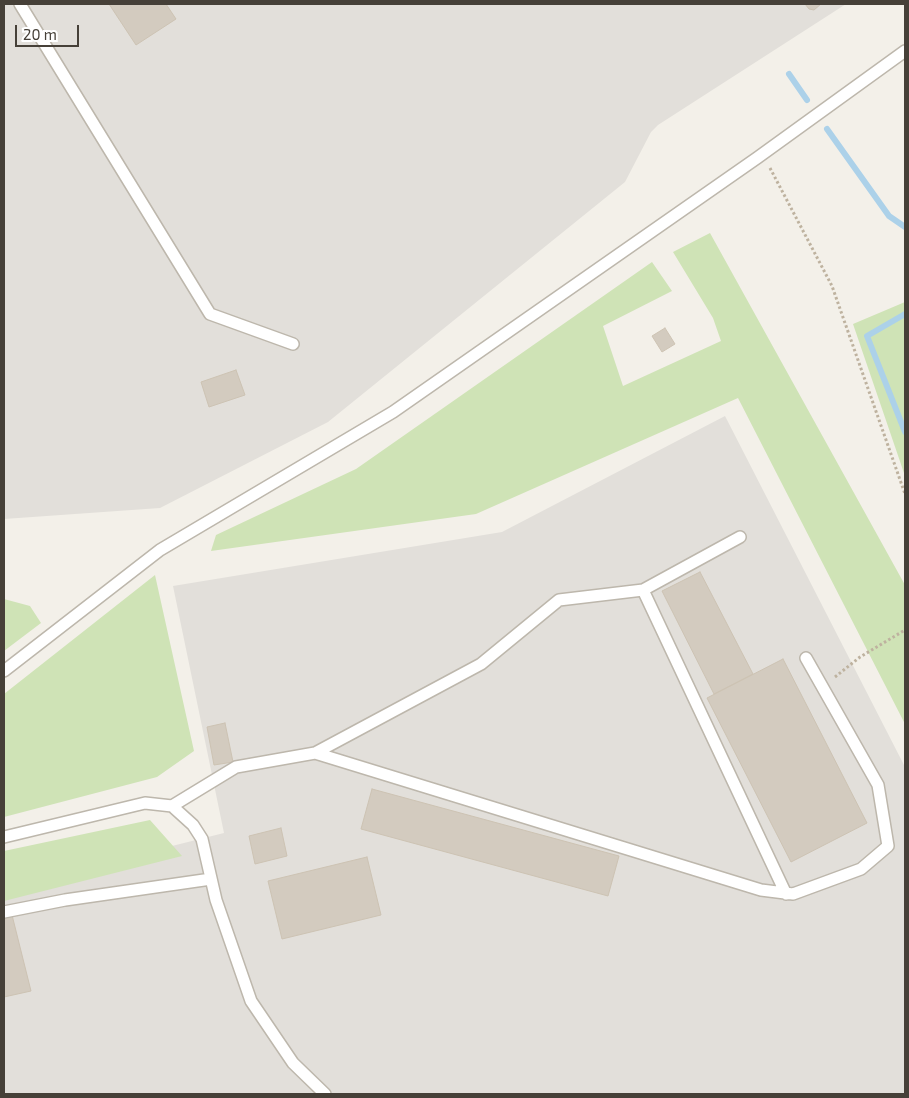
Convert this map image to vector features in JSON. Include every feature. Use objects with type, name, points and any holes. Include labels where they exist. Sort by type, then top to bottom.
[{"type":"lane","points":[[20,4],[210,314],[293,344]]},
{"type":"lane","points":[[4,671],[160,550],[393,412],[762,154],[905,50]]},
{"type":"lane","points":[[172,806],[236,767],[315,753],[481,664],[560,600],[642,590],[740,537]]},
{"type":"lane","points":[[642,590],[786,894]]},
{"type":"lane","points":[[315,753],[760,890],[793,894],[861,870],[888,846],[878,785],[806,658]]},
{"type":"lane","points":[[4,837],[145,803],[172,806],[193,825],[202,839],[216,900],[251,1001],[293,1063],[325,1094]]},
{"type":"lane","points":[[4,912],[65,900],[211,879]]},
{"type":"path","points":[[762,154],[832,286],[905,494]]},
{"type":"path","points":[[823,687],[860,657],[905,630]]},
{"type":"shaded area","points":[[4,4],[846,4],[658,125],[651,132],[625,182],[328,422],[160,508],[4,519]]},
{"type":"shaded area","points":[[725,416],[905,767],[905,1094],[4,1094],[4,888],[224,833],[173,586],[502,532]]},
{"type":"green space","points":[[710,233],[905,585],[905,724],[738,398],[476,514],[211,551],[216,535],[356,469],[652,262],[672,291],[603,326],[623,386],[721,341],[713,318],[673,252]]},
{"type":"green space","points":[[905,302],[905,476],[853,324]]},
{"type":"green space","points":[[155,575],[194,751],[157,777],[4,817],[4,694]]},
{"type":"green space","points":[[4,599],[30,606],[41,623],[4,651]]},
{"type":"green space","points":[[150,820],[182,856],[4,901],[4,851]]},
{"type":"building","points":[[109,4],[166,4],[176,19],[136,45]]},
{"type":"building","points":[[805,4],[821,4],[814,10],[809,9]]},
{"type":"building","points":[[665,328],[675,344],[662,352],[652,336]]},
{"type":"building","points":[[236,370],[245,395],[209,407],[201,382]]},
{"type":"building","points":[[700,572],[753,674],[714,694],[662,591]]},
{"type":"building","points":[[783,659],[867,823],[791,862],[707,698]]},
{"type":"building","points":[[225,723],[233,762],[214,765],[207,727]]},
{"type":"building","points":[[372,789],[619,856],[608,896],[361,829]]},
{"type":"building","points":[[281,828],[287,856],[255,864],[249,836]]},
{"type":"building","points":[[367,857],[381,915],[282,939],[268,881]]},
{"type":"building","points":[[12,915],[31,991],[4,997],[4,917]]},
{"type":"waterway","points":[[789,74],[807,100]]},
{"type":"waterway","points":[[827,129],[889,216],[905,227]]},
{"type":"waterway","points":[[905,314],[867,336],[905,432]]}]
